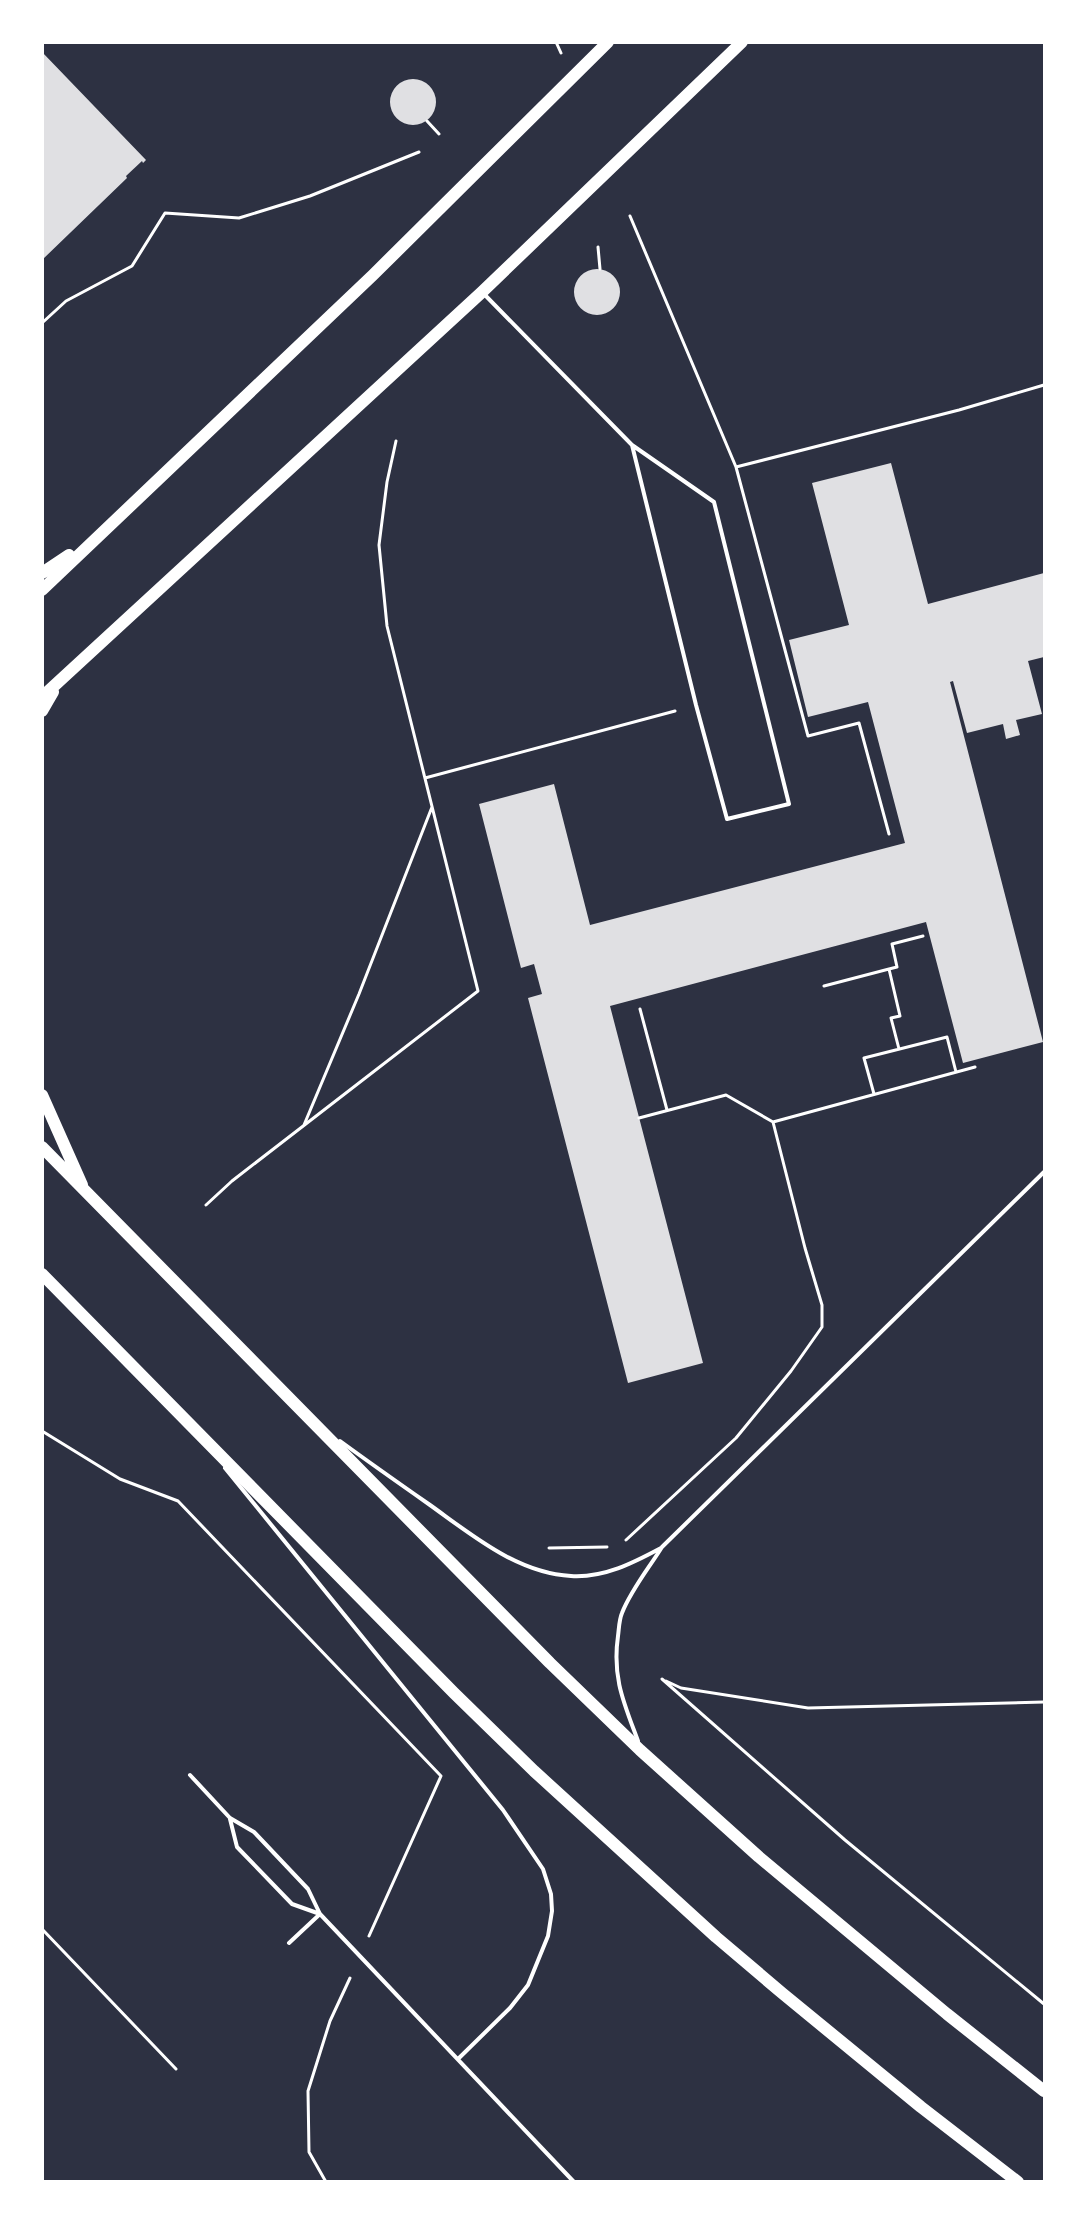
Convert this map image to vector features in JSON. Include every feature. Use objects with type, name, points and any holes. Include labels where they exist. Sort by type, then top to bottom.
[{"type":"main road","points":[[42,590],[373,275],[608,42]]},
{"type":"main road","points":[[42,697],[482,292],[742,42]]},
{"type":"main road","points":[[42,573],[98,536]]},
{"type":"main road","points":[[42,712],[58,683]]},
{"type":"main road","points":[[42,1095],[86,1194]]},
{"type":"main road","points":[[42,1147],[86,1194],[550,1663],[640,1750],[759,1857],[947,2014],[1044,2091]]},
{"type":"main road","points":[[42,1274],[454,1694],[541,1778],[782,1993],[921,2107],[1018,2182]]},
{"type":"lane","points":[[482,292],[632,445],[714,502],[790,804],[727,819],[696,705],[632,445]]},
{"type":"lane","points":[[640,1750],[619,1690],[615,1663],[622,1614],[662,1547],[1044,1172]]},
{"type":"lane","points":[[312,1422],[487,1545],[520,1564],[570,1576],[592,1575],[625,1566],[662,1547]]},
{"type":"lane","points":[[194,1429],[470,1772],[503,1810],[543,1869],[551,1894],[552,1911],[548,1936],[528,1984],[510,2008],[458,2059]]},
{"type":"lane","points":[[190,1775],[230,1818],[254,1832],[308,1889],[320,1914],[574,2182]]},
{"type":"lane","points":[[230,1818],[237,1847],[292,1904],[320,1914]]},
{"type":"lane","points":[[289,1943],[320,1914]]},
{"type":"path","points":[[427,121],[439,134]]},
{"type":"path","points":[[42,323],[66,301],[132,266],[165,213],[239,218],[310,196],[419,152]]},
{"type":"path","points":[[630,216],[736,467],[808,736],[859,723],[889,834]]},
{"type":"path","points":[[598,247],[600,269]]},
{"type":"path","points":[[736,467],[959,410],[1044,385]]},
{"type":"path","points":[[206,1205],[232,1181],[478,991],[387,626],[379,545],[387,482],[396,441]]},
{"type":"path","points":[[425,778],[696,705]]},
{"type":"path","points":[[304,1126],[359,994],[432,807]]},
{"type":"path","points":[[824,986],[897,967],[892,944],[923,936]]},
{"type":"path","points":[[888,969],[900,1016],[891,1018],[899,1049]]},
{"type":"path","points":[[640,1010],[667,1110]]},
{"type":"path","points":[[874,1094],[864,1058],[947,1037],[956,1072]]},
{"type":"path","points":[[639,1118],[726,1095],[773,1122],[975,1067]]},
{"type":"path","points":[[625,1540],[736,1438],[791,1371],[822,1326],[822,1304],[805,1248],[773,1122]]},
{"type":"path","points":[[42,1431],[120,1479],[178,1501],[441,1776],[330,2021],[308,2091],[308,2152],[326,2182]]},
{"type":"path","points":[[544,1548],[608,1547]]},
{"type":"path","points":[[1044,1702],[808,1708],[681,1688],[662,1679],[845,1840],[1044,2004]]},
{"type":"path","points":[[42,1929],[176,2069]]},
{"type":"building","points":[[42,52],[146,160],[143,163],[142,161],[126,176],[127,178],[42,260]]},
{"type":"building","points":[[409,79],[417,79],[426,83],[432,89],[436,102],[432,115],[426,121],[417,125],[409,125],[400,121],[394,115],[390,106],[390,98],[394,89],[400,83]]},
{"type":"building","points":[[592,269],[602,269],[616,279],[620,292],[616,305],[610,311],[602,315],[592,315],[578,305],[574,297],[574,287],[584,273]]},
{"type":"building","points":[[891,463],[928,604],[1044,573],[1044,657],[1028,661],[1042,714],[1016,720],[1020,735],[1006,739],[1003,724],[967,733],[953,681],[950,682],[1043,1042],[963,1063],[926,922],[610,1006],[703,1363],[628,1383],[528,998],[542,994],[534,964],[521,968],[479,804],[554,784],[590,925],[905,843],[868,702],[808,717],[789,640],[849,625],[812,483]]}]
